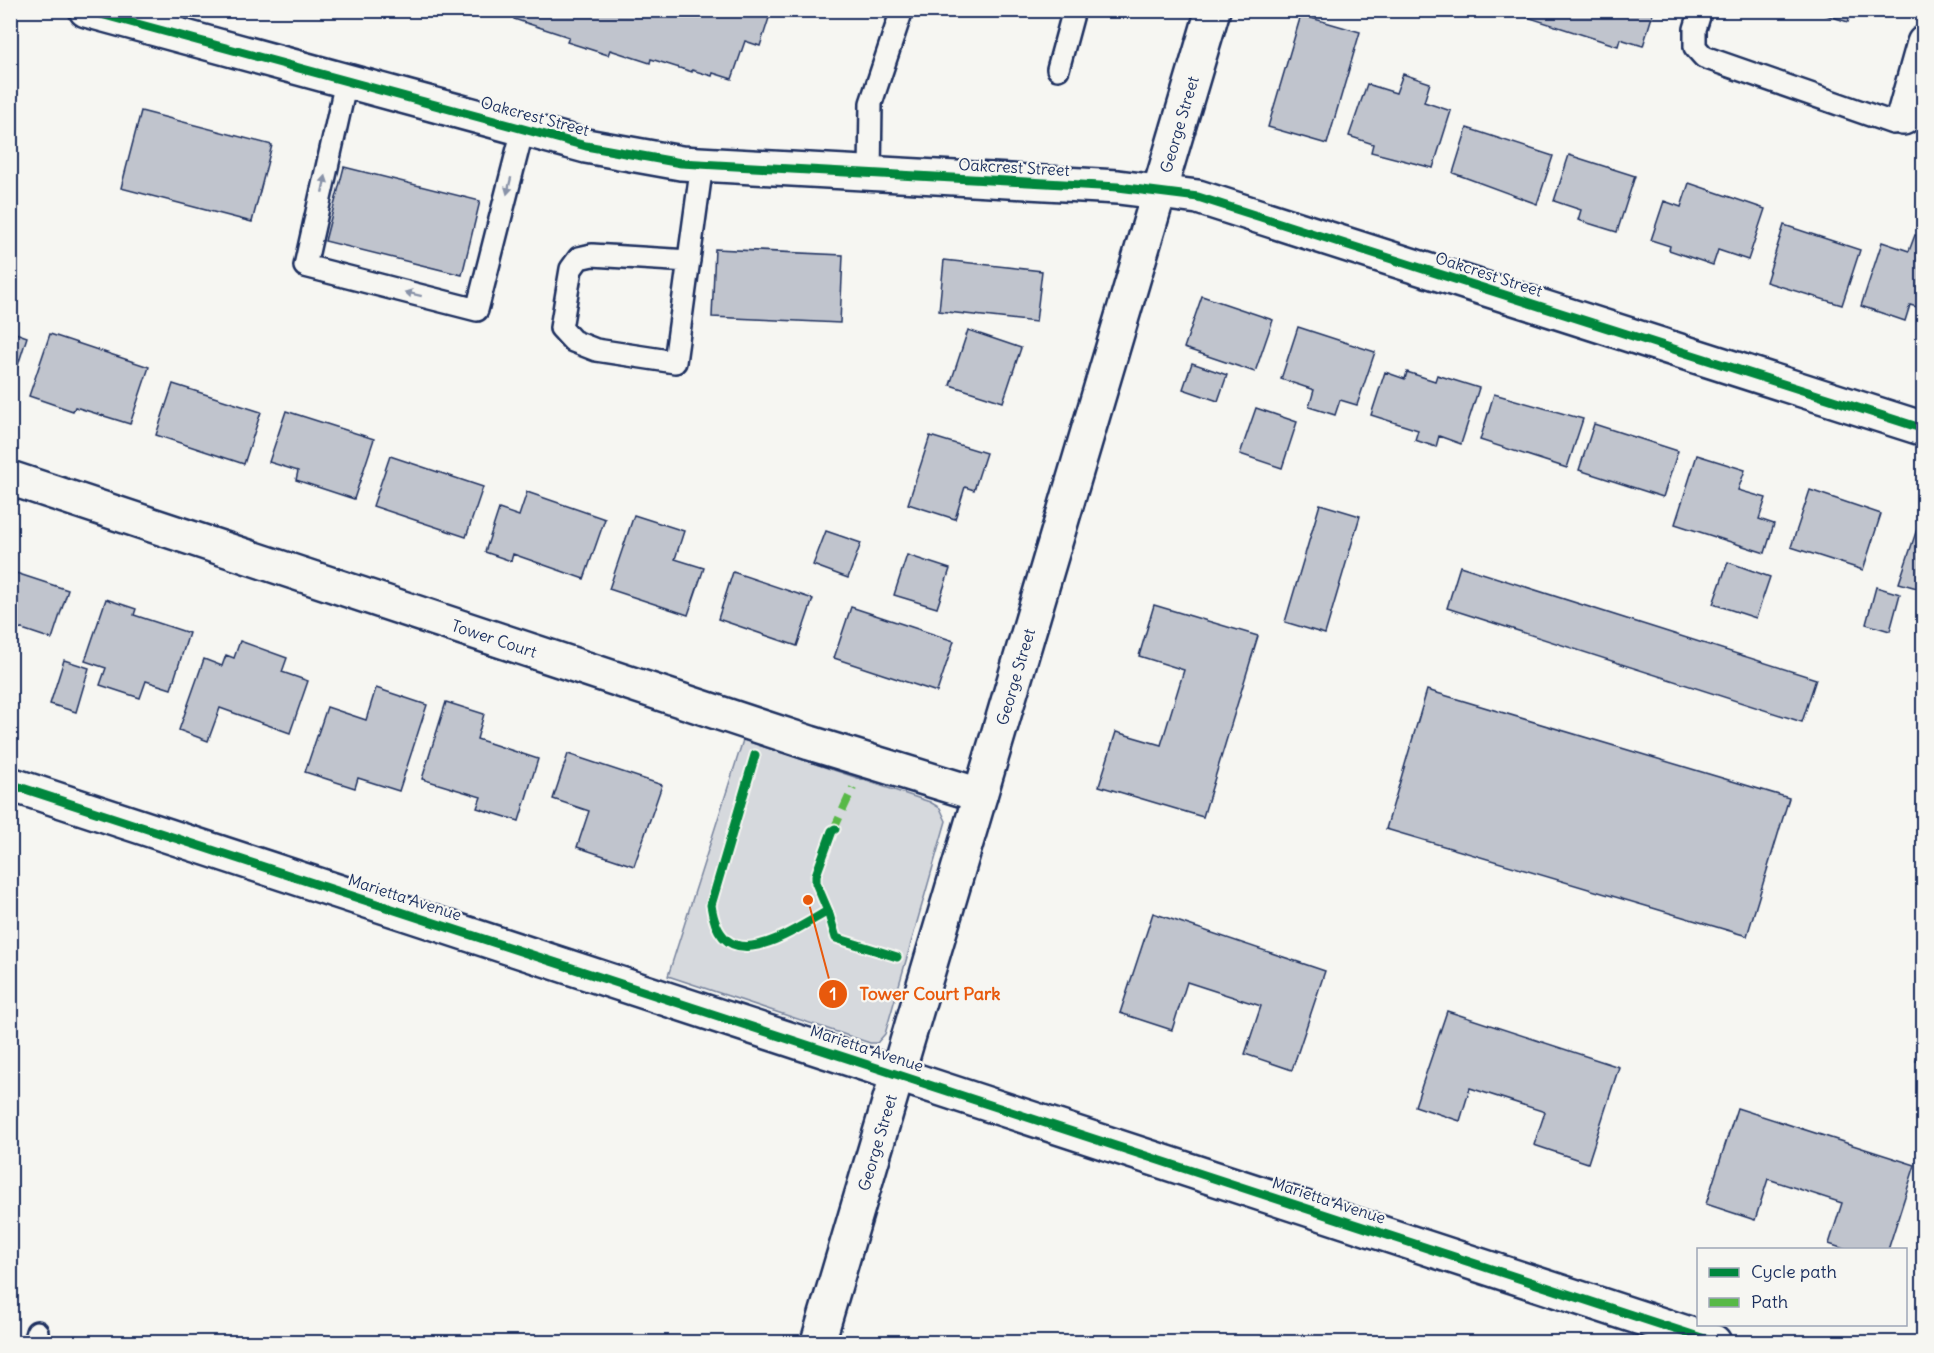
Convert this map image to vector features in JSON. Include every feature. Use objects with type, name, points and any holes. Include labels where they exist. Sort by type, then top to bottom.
[{"type":"street","name":"Oakcrest Street","points":[[86,10],[586,146],[681,163],[1160,192],[1198,197],[1923,429]]},
{"type":"street","name":"George Street","points":[[818,1342],[1213,10]]},
{"type":"street","points":[[1903,118],[1923,43]]},
{"type":"street","name":"Tower Court","points":[[10,478],[810,742],[980,795]]},
{"type":"street","name":"Marietta Avenue","points":[[10,784],[1714,1342]]},
{"type":"lane","points":[[870,174],[871,103],[902,10]]},
{"type":"lane","points":[[1058,69],[1074,10]]},
{"type":"lane","points":[[1698,20],[1695,47],[1704,57],[1893,123],[1903,118]]},
{"type":"lane","points":[[346,82],[305,266],[477,310],[523,129]]},
{"type":"lane","points":[[689,261],[592,255],[579,258],[572,269],[561,328],[573,341],[596,350],[675,363],[689,261],[702,164]]},
{"type":"shaded area","points":[[743,740],[930,802],[940,808],[946,821],[885,1034],[877,1043],[870,1043],[668,976]]},
{"type":"building","points":[[516,10],[751,10],[769,18],[760,46],[745,41],[732,79],[713,73],[712,76],[692,70],[692,72],[651,59],[650,63],[610,50],[608,55],[567,42],[569,37],[514,19]]},
{"type":"building","points":[[795,10],[817,10],[815,17]]},
{"type":"building","points":[[1505,10],[1654,10],[1643,46],[1620,39],[1618,46]]},
{"type":"building","points":[[1811,10],[1852,10],[1848,22]]},
{"type":"building","points":[[1301,15],[1360,32],[1327,144],[1268,127]]},
{"type":"building","points":[[1403,74],[1430,83],[1424,102],[1451,111],[1433,168],[1371,152],[1373,144],[1349,136],[1367,84],[1396,93]]},
{"type":"building","points":[[141,111],[272,145],[252,222],[121,188]]},
{"type":"building","points":[[1467,128],[1553,156],[1537,204],[1453,173]]},
{"type":"building","points":[[1569,155],[1635,176],[1617,232],[1578,220],[1581,210],[1554,201]]},
{"type":"building","points":[[344,167],[480,201],[462,275],[325,241]]},
{"type":"building","points":[[1689,183],[1765,209],[1748,260],[1718,250],[1713,265],[1669,250],[1670,246],[1651,240],[1664,201],[1681,207]]},
{"type":"building","points":[[1784,225],[1860,250],[1842,305],[1766,282]]},
{"type":"building","points":[[1915,235],[1924,238],[1924,309],[1910,305],[1905,321],[1861,306],[1882,242],[1909,251]]},
{"type":"building","points":[[715,249],[843,255],[840,323],[712,317]]},
{"type":"building","points":[[944,260],[1042,271],[1036,322],[939,311]]},
{"type":"building","points":[[1202,296],[1273,320],[1255,372],[1184,348]]},
{"type":"building","points":[[1298,327],[1375,352],[1357,405],[1340,400],[1335,415],[1309,407],[1314,390],[1281,379]]},
{"type":"building","points":[[968,330],[1021,348],[1003,402],[950,385]]},
{"type":"building","points":[[10,331],[27,337],[11,387],[10,387]]},
{"type":"building","points":[[50,334],[149,367],[130,424],[75,407],[73,411],[29,396]]},
{"type":"building","points":[[1192,363],[1227,375],[1218,401],[1183,389]]},
{"type":"building","points":[[1385,372],[1405,379],[1407,372],[1435,381],[1437,375],[1479,388],[1461,444],[1439,436],[1436,447],[1415,440],[1418,430],[1371,415]]},
{"type":"building","points":[[173,384],[261,412],[244,464],[156,435]]},
{"type":"building","points":[[1494,394],[1583,419],[1567,468],[1480,440]]},
{"type":"building","points":[[1256,408],[1297,422],[1282,468],[1240,454]]},
{"type":"building","points":[[286,411],[374,439],[354,499],[296,480],[298,471],[269,462]]},
{"type":"building","points":[[1594,424],[1678,451],[1663,497],[1579,470]]},
{"type":"building","points":[[930,436],[986,453],[974,490],[965,487],[955,519],[908,504]]},
{"type":"building","points":[[1697,455],[1745,470],[1738,490],[1766,498],[1759,519],[1774,524],[1765,553],[1675,524]]},
{"type":"building","points":[[390,456],[483,487],[466,537],[373,506]]},
{"type":"building","points":[[1810,490],[1881,514],[1863,570],[1791,547]]},
{"type":"building","points":[[527,492],[605,519],[584,579],[513,554],[511,561],[485,552],[499,509],[519,516]]},
{"type":"building","points":[[1320,504],[1360,516],[1325,634],[1285,622]]},
{"type":"building","points":[[634,515],[684,531],[675,559],[704,568],[688,615],[609,589]]},
{"type":"building","points":[[1918,526],[1924,527],[1924,590],[1899,583]]},
{"type":"building","points":[[826,531],[861,543],[848,578],[813,565]]},
{"type":"building","points":[[907,555],[950,569],[937,608],[894,595]]},
{"type":"building","points":[[1728,562],[1770,577],[1756,618],[1713,604]]},
{"type":"building","points":[[1460,566],[1816,679],[1802,722],[1447,608]]},
{"type":"building","points":[[10,571],[68,590],[52,639],[10,625]]},
{"type":"building","points":[[733,572],[813,599],[797,646],[718,619]]},
{"type":"building","points":[[1876,587],[1900,594],[1890,631],[1866,624]]},
{"type":"building","points":[[106,599],[136,609],[134,615],[189,633],[171,689],[146,681],[140,698],[100,685],[106,668],[85,661]]},
{"type":"building","points":[[1154,605],[1258,636],[1203,817],[1099,786],[1116,732],[1161,745],[1184,670],[1139,656]]},
{"type":"building","points":[[851,607],[954,641],[937,692],[834,658]]},
{"type":"building","points":[[240,641],[287,658],[282,672],[308,681],[290,733],[220,708],[208,741],[179,730],[204,659],[222,666],[226,655],[234,658]]},
{"type":"building","points":[[64,660],[89,668],[76,712],[50,704]]},
{"type":"building","points":[[376,688],[427,705],[399,791],[358,778],[355,788],[305,772],[327,707],[366,720]]},
{"type":"building","points":[[1427,690],[1789,798],[1747,936],[1386,829]]},
{"type":"building","points":[[446,702],[484,714],[477,739],[538,759],[519,821],[477,808],[481,797],[422,779]]},
{"type":"building","points":[[568,754],[662,785],[634,866],[577,847],[589,811],[553,799]]},
{"type":"building","points":[[1153,913],[1325,971],[1292,1070],[1245,1054],[1261,1006],[1187,982],[1172,1030],[1120,1013]]},
{"type":"building","points":[[1447,1011],[1619,1067],[1588,1163],[1534,1145],[1545,1112],[1470,1088],[1460,1121],[1415,1106]]},
{"type":"building","points":[[1924,1036],[1924,1064],[1916,1061]]},
{"type":"building","points":[[1737,1108],[1915,1165],[1889,1248],[1841,1248],[1829,1244],[1842,1203],[1768,1179],[1755,1220],[1706,1204]]},
{"type":"marked path","points":[[833,831],[853,788]]},
{"type":"cycle path","points":[[86,10],[586,146],[681,163],[1118,187],[1198,197],[1924,429]]},
{"type":"cycle path","points":[[755,755],[711,905],[718,928],[729,941],[743,946],[759,945],[777,939],[828,911],[836,938],[897,957]]},
{"type":"cycle path","points":[[10,784],[1714,1342]]},
{"type":"cycle path","points":[[828,911],[816,883],[816,875],[832,831],[835,829]]},
{"type":"place","name":"Tower Court Park","points":[[808,900]]}]
